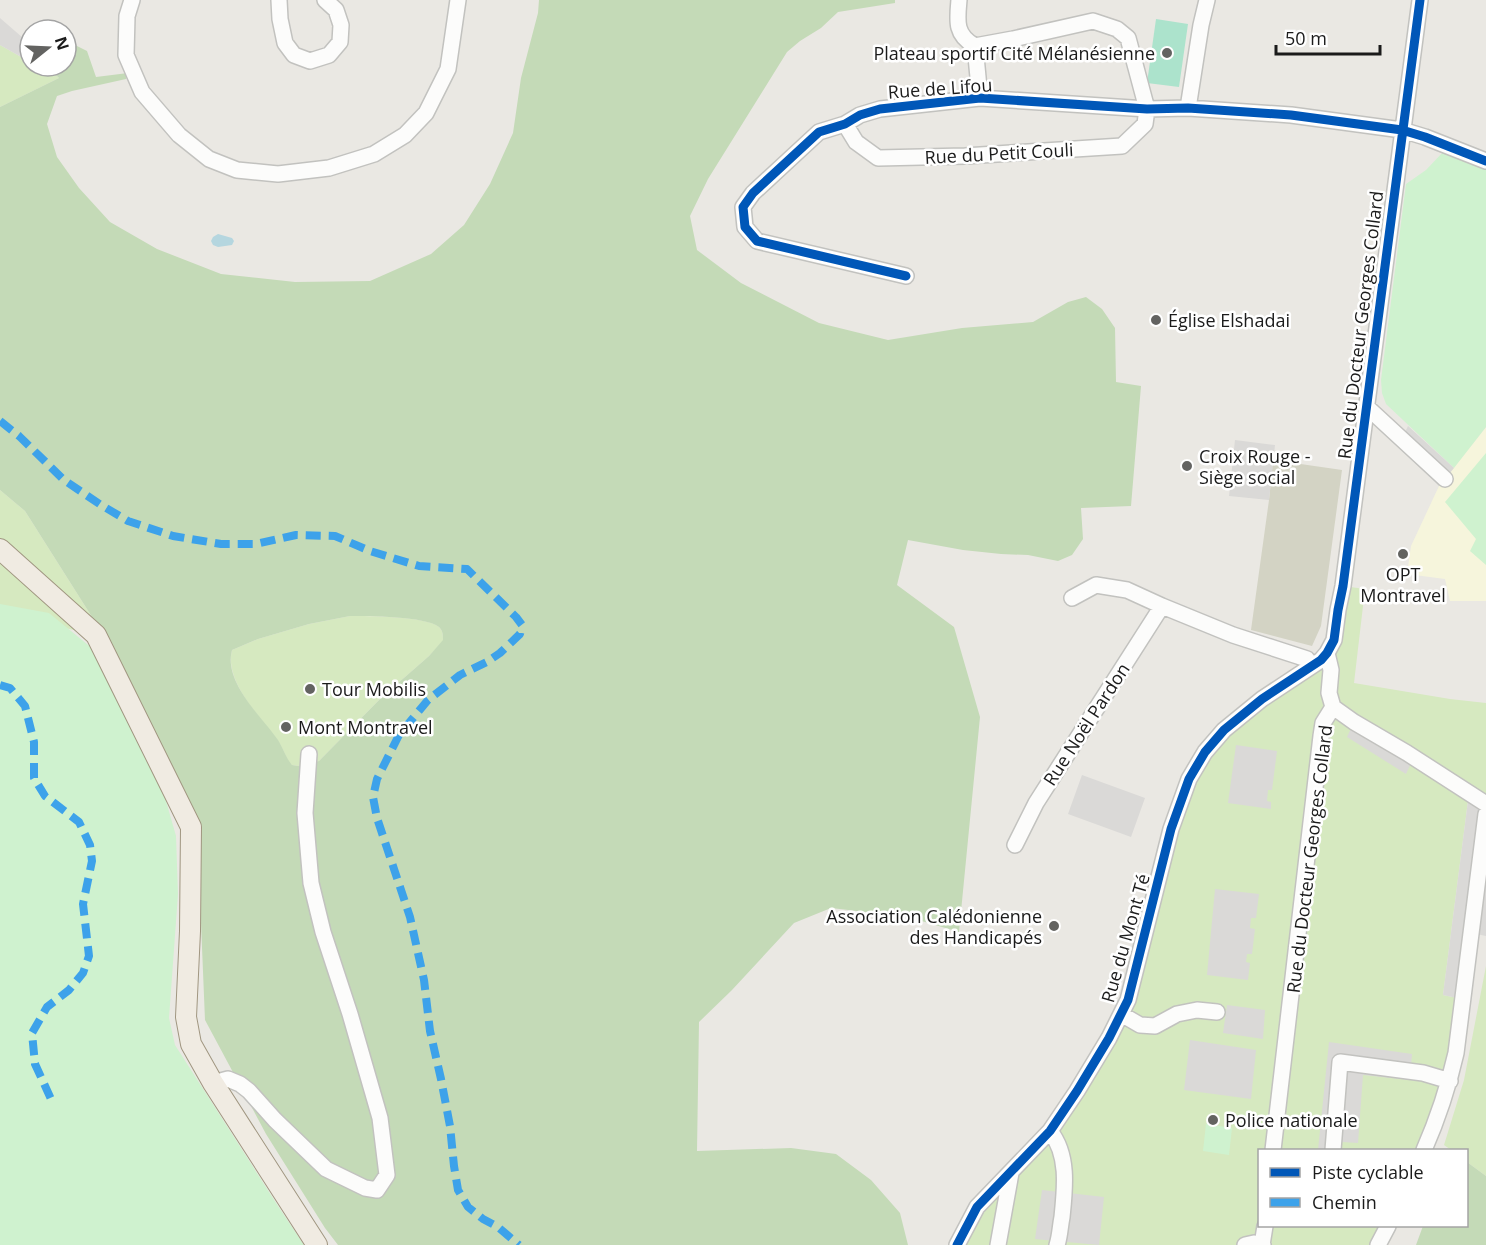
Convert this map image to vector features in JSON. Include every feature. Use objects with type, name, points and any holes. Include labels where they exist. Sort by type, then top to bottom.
[{"type":"main road","points":[[0,549],[96,635],[191,827],[186,1017],[191,1044],[213,1083],[317,1245]]},
{"type":"street","points":[[132,0],[127,16],[126,56],[142,92],[179,135],[208,159],[237,170],[278,174],[329,168],[374,154],[405,135],[426,113],[448,69],[458,0]]},
{"type":"street","points":[[279,0],[285,43],[294,55],[310,61],[329,55],[340,42],[341,25],[336,10],[325,0]]},
{"type":"street","points":[[959,0],[957,16],[960,33],[975,46],[1093,21],[1118,28],[1128,38],[1147,109]]},
{"type":"street","points":[[1188,108],[1207,0]]},
{"type":"street","name":"Rue du Docteur Georges Collard","points":[[1273,1149],[1321,736],[1323,723],[1333,707],[1329,693],[1331,670],[1327,653],[1334,640],[1343,586],[1420,0]]},
{"type":"street","points":[[975,46],[980,98]]},
{"type":"street","name":"Rue de Lifou","points":[[906,276],[757,241],[745,227],[743,207],[753,193],[819,132],[880,109],[980,98],[1147,109],[1188,108],[1291,115],[1402,130],[1486,161]]},
{"type":"street","name":"Rue du Petit Couli","points":[[845,123],[856,142],[878,158],[965,156],[1122,146],[1145,124],[1147,109]]},
{"type":"street","points":[[1367,407],[1445,479]]},
{"type":"street","points":[[1072,598],[1096,585],[1127,590],[1233,635],[1307,659],[1312,666]]},
{"type":"street","name":"Rue Noël Pardon","points":[[1015,845],[1036,803],[1162,606]]},
{"type":"street","name":"Rue du Mont Té","points":[[957,1245],[977,1207],[1050,1131],[1109,1038],[1128,999],[1171,829],[1189,779],[1205,752],[1224,730],[1262,699],[1321,660],[1327,653]]},
{"type":"street","points":[[1333,707],[1486,804]]},
{"type":"street","points":[[213,1083],[228,1079],[240,1084],[326,1168],[365,1188],[377,1190],[387,1174],[380,1118],[323,932],[311,883],[305,813],[309,754]]},
{"type":"street","points":[[1424,1149],[1441,1109],[1456,1053],[1486,814]]},
{"type":"street","points":[[1121,1014],[1140,1025],[1155,1026],[1177,1014],[1197,1010],[1216,1012]]},
{"type":"street","points":[[1333,1149],[1340,1062],[1423,1073],[1450,1080]]},
{"type":"street","points":[[1050,1131],[1059,1145],[1064,1169],[1065,1188],[1057,1245]]},
{"type":"street","points":[[998,1245],[1011,1173]]},
{"type":"street","points":[[1245,1245],[1254,1243],[1263,1245],[1265,1227]]},
{"type":"street","points":[[1378,1245],[1387,1227]]},
{"type":"shaded area","points":[[539,0],[895,0],[895,3],[838,12],[821,28],[787,52],[708,179],[690,216],[697,250],[741,283],[819,323],[888,340],[962,328],[1033,322],[1068,302],[1086,297],[1102,309],[1115,328],[1116,382],[1141,386],[1131,506],[1081,508],[1083,539],[1072,555],[1058,561],[1028,555],[963,550],[908,540],[897,585],[954,627],[980,717],[959,932],[908,917],[831,908],[794,923],[699,1022],[697,1151],[791,1148],[836,1154],[871,1180],[900,1213],[908,1245],[338,1245],[266,1134],[205,1020],[197,826],[104,636],[25,511],[0,490],[0,107],[59,78],[78,78],[78,46],[87,51],[96,77],[128,73],[126,79],[57,96],[47,124],[57,157],[79,188],[110,222],[157,249],[221,274],[295,282],[370,281],[431,254],[464,225],[490,184],[513,133],[521,78],[538,13]],"holes":[[[350,616],[432,623],[443,633],[443,640],[319,761],[298,766],[292,765],[278,740],[238,686],[233,674],[232,650],[258,639],[309,624]]]},
{"type":"shaded area","points":[[0,18],[18,34],[18,55],[0,45]]},
{"type":"shaded area","points":[[1408,426],[1454,468],[1439,486],[1398,447]]},
{"type":"shaded area","points":[[1486,427],[1486,601],[1450,601],[1445,579],[1407,574],[1411,546],[1439,486]]},
{"type":"shaded area","points":[[1235,440],[1275,445],[1269,500],[1229,496]]},
{"type":"shaded area","points":[[1273,460],[1342,470],[1321,626],[1312,646],[1251,630]]},
{"type":"shaded area","points":[[1354,722],[1414,757],[1406,774],[1347,737]]},
{"type":"shaded area","points":[[1236,745],[1277,751],[1272,790],[1268,790],[1267,801],[1271,802],[1271,809],[1228,803]]},
{"type":"shaded area","points":[[1082,775],[1145,798],[1131,837],[1068,814]]},
{"type":"shaded area","points":[[1469,793],[1486,817],[1486,936],[1471,933],[1462,999],[1443,995]]},
{"type":"shaded area","points":[[1215,889],[1259,894],[1256,918],[1251,918],[1250,928],[1255,929],[1252,954],[1247,954],[1246,962],[1250,963],[1248,980],[1207,975]]},
{"type":"shaded area","points":[[1227,1005],[1265,1010],[1263,1039],[1223,1033]]},
{"type":"shaded area","points":[[1190,1040],[1256,1050],[1251,1099],[1184,1090]]},
{"type":"shaded area","points":[[1329,1042],[1412,1054],[1410,1080],[1363,1075],[1358,1143],[1342,1142],[1341,1149],[1318,1149]]},
{"type":"shaded area","points":[[1468,1163],[1486,1176],[1486,1245],[1416,1245],[1423,1227],[1468,1227]]},
{"type":"shaded area","points":[[1042,1190],[1104,1197],[1099,1245],[1035,1239]]},
{"type":"green space","name":"Plateau sportif Cité Mélanésienne","points":[[1156,19],[1188,24],[1179,87],[1147,83]]},
{"type":"green space","points":[[0,45],[18,55],[18,78],[59,78],[0,107]]},
{"type":"green space","points":[[1444,151],[1486,170],[1486,427],[1454,468],[1386,404],[1381,380],[1406,184],[1426,170]]},
{"type":"green space","points":[[1486,453],[1486,565],[1470,551],[1476,539],[1445,502]]},
{"type":"green space","points":[[0,490],[25,511],[104,636],[0,615]]},
{"type":"green space","points":[[1343,586],[1365,589],[1354,683],[1486,703],[1486,804],[1469,793],[1443,995],[1462,999],[1424,1149],[1258,1149],[1258,1227],[1387,1227],[1378,1245],[957,1245],[1109,1038],[1157,883],[1205,752],[1321,660]]},
{"type":"green space","points":[[0,604],[49,613],[93,649],[160,780],[176,836],[178,894],[169,1018],[175,1045],[304,1245],[0,1245]]},
{"type":"green space","points":[[350,616],[396,617],[432,623],[443,633],[443,641],[381,698],[319,761],[298,766],[292,765],[276,738],[252,708],[238,685],[233,673],[232,650],[258,639],[309,624]]},
{"type":"green space","points":[[1486,966],[1486,1176],[1468,1163],[1468,1149],[1450,1149],[1444,1145],[1464,1080]]},
{"type":"green space","points":[[1206,1124],[1232,1128],[1229,1155],[1203,1151]]},
{"type":"water","points":[[218,234],[232,238],[234,241],[232,245],[218,247],[213,245],[211,241]]},
{"type":"marked path","points":[[0,421],[19,436],[64,480],[128,521],[173,536],[221,544],[256,544],[296,535],[335,536],[370,551],[419,566],[467,569],[522,625],[520,634],[500,653],[460,675],[428,700],[399,735],[377,779],[373,797],[377,818],[410,917],[424,980],[430,1031],[450,1126],[458,1190],[468,1207],[498,1227],[519,1245]]},
{"type":"marked path","points":[[0,685],[10,688],[25,706],[34,742],[34,778],[45,796],[79,822],[90,845],[92,861],[83,904],[89,956],[83,973],[69,990],[47,1007],[32,1033],[35,1064],[51,1099]]},
{"type":"cycle path","points":[[957,1245],[977,1207],[1050,1131],[1109,1038],[1128,1000],[1171,829],[1189,779],[1205,752],[1224,730],[1262,699],[1321,660],[1334,640],[1420,0]]},
{"type":"cycle path","points":[[906,276],[757,241],[745,227],[743,207],[753,193],[819,132],[880,109],[980,98],[1147,109],[1188,108],[1291,115],[1402,130],[1486,161]]},
{"type":"place","name":"Plateau sportif Cité Mélanésienne","points":[[1167,53]]},
{"type":"place","name":"Église Elshadai","points":[[1156,320]]},
{"type":"place","name":"Croix Rouge - Siège social","points":[[1187,466]]},
{"type":"place","name":"OPT Montravel","points":[[1403,554]]},
{"type":"place","name":"Tour Mobilis","points":[[310,689]]},
{"type":"place","name":"Mont Montravel","points":[[286,727]]},
{"type":"place","name":"Association Calédonienne des Handicapés","points":[[1054,926]]},
{"type":"place","name":"Police nationale","points":[[1213,1120]]}]
